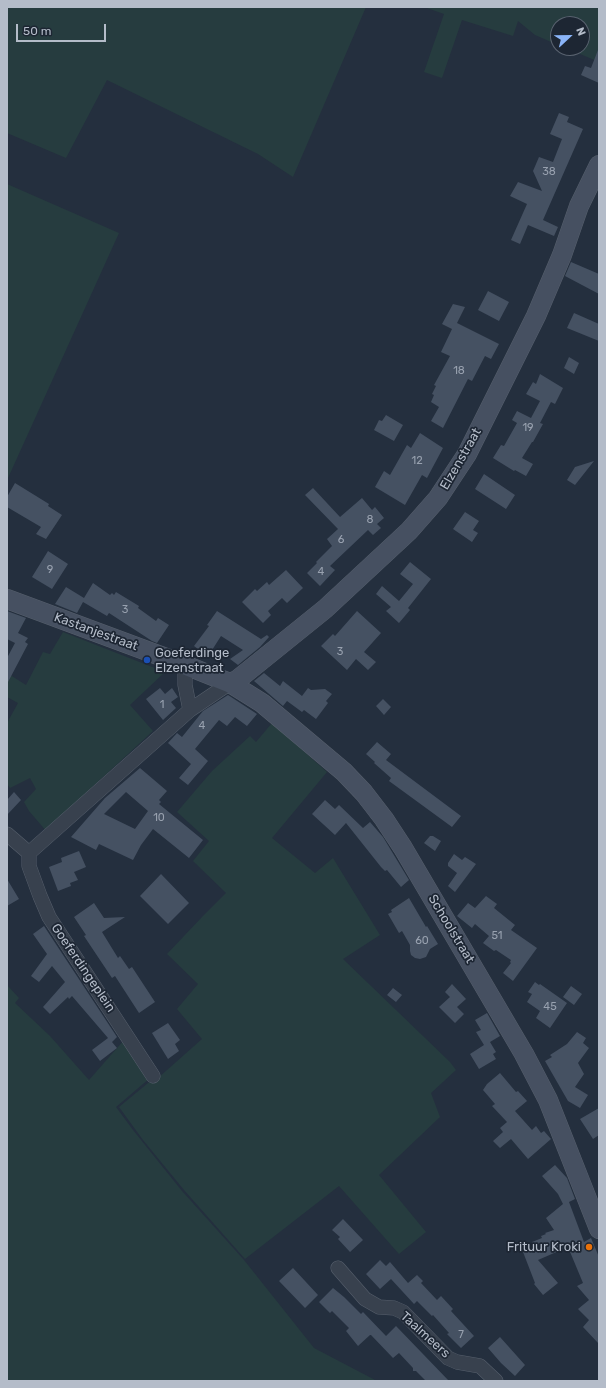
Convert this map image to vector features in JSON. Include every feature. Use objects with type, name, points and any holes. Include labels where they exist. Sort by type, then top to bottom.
[{"type":"street","name":"Elzenstraat","points":[[230,683],[237,680],[325,609],[409,531],[438,498],[467,454],[536,316],[562,255],[579,206],[599,166]]},
{"type":"street","name":"Kastanjestraat","points":[[7,599],[230,683]]},
{"type":"street","points":[[185,665],[185,685],[190,710]]},
{"type":"street","points":[[7,834],[29,853],[190,710],[230,683]]},
{"type":"street","name":"Schoolstraat","points":[[230,683],[262,703],[344,772],[364,793],[384,819],[403,848],[527,1060],[548,1100],[599,1229]]},
{"type":"street","name":"Goeferdingeplein","points":[[29,853],[29,866],[49,917],[153,1076]]},
{"type":"street","name":"Taalmeers","points":[[338,1268],[365,1299],[379,1307],[394,1308],[403,1312],[448,1358],[457,1362],[480,1366],[496,1381]]},
{"type":"green space","points":[[7,7],[366,7],[293,177],[258,154],[107,80],[66,158],[7,133]]},
{"type":"green space","points":[[424,7],[599,7],[599,62],[585,56],[590,56],[590,16],[550,16],[550,42],[535,35],[518,21],[513,36],[462,20],[442,78],[424,72],[444,14]]},
{"type":"green space","points":[[7,184],[119,233],[8,478],[7,478]]},
{"type":"green space","points":[[63,632],[165,672],[130,705],[153,731],[89,790],[91,793],[47,832],[29,811],[24,802],[36,789],[30,778],[10,788],[7,784],[7,723],[18,703],[7,697],[7,673],[26,685],[43,652],[50,654]]},
{"type":"green space","points":[[272,723],[327,772],[272,838],[315,873],[333,858],[380,935],[343,959],[450,1062],[456,1070],[431,1093],[440,1117],[379,1175],[426,1232],[399,1254],[339,1186],[245,1259],[184,1190],[143,1140],[119,1107],[148,1083],[158,1078],[202,1039],[177,1009],[198,984],[167,954],[226,893],[193,861],[209,841],[177,812],[212,771],[250,736],[256,742]]},
{"type":"green space","points":[[7,985],[19,998],[15,1003],[50,1036],[89,1080],[125,1039],[150,1078],[116,1107],[182,1191],[244,1260],[314,1348],[377,1381],[7,1381]]},
{"type":"building","points":[[598,50],[599,83],[581,75],[585,66],[591,68]]},
{"type":"building","points":[[559,113],[569,117],[567,122],[583,129],[543,220],[558,227],[554,236],[528,225],[520,244],[511,240],[527,204],[510,196],[518,182],[542,191],[533,171],[539,157],[553,162],[562,139],[550,134]]},
{"type":"building","points":[[571,262],[599,274],[599,294],[565,276]]},
{"type":"building","points":[[488,291],[509,302],[499,321],[478,310]]},
{"type":"building","points":[[453,304],[465,307],[457,323],[499,344],[491,359],[485,356],[472,381],[468,379],[443,428],[431,421],[439,407],[431,402],[434,395],[432,394],[436,386],[434,385],[450,356],[441,352],[452,329],[442,324]]},
{"type":"building","points":[[574,313],[599,324],[599,341],[567,328]]},
{"type":"building","points":[[569,357],[579,363],[574,374],[564,368]]},
{"type":"building","points":[[540,374],[563,388],[555,404],[551,402],[540,423],[543,424],[522,458],[533,464],[526,476],[515,470],[514,471],[493,458],[501,445],[504,446],[517,423],[512,420],[517,411],[531,418],[540,401],[526,394],[533,382],[536,384]]},
{"type":"building","points":[[386,415],[403,425],[394,441],[374,430],[379,420],[382,421]]},
{"type":"building","points":[[420,433],[443,448],[427,478],[422,475],[405,505],[375,487],[384,471],[390,475],[407,445],[411,448]]},
{"type":"building","points":[[594,461],[575,485],[567,480],[575,467]]},
{"type":"building","points":[[484,474],[515,495],[506,509],[475,489]]},
{"type":"building","points":[[15,483],[49,504],[48,506],[62,515],[46,539],[36,534],[41,527],[7,507],[7,497]]},
{"type":"building","points":[[313,488],[340,517],[362,498],[372,510],[375,507],[384,518],[377,524],[381,528],[373,535],[368,530],[330,566],[335,570],[320,586],[307,573],[332,546],[327,539],[338,529],[305,495]]},
{"type":"building","points":[[465,512],[479,521],[473,530],[478,533],[472,542],[453,529]]},
{"type":"building","points":[[48,551],[68,564],[52,589],[32,577]]},
{"type":"building","points":[[410,562],[431,579],[408,608],[410,610],[399,623],[386,611],[391,607],[376,594],[382,586],[399,601],[413,584],[400,574]]},
{"type":"building","points":[[286,570],[303,588],[287,603],[282,598],[268,611],[271,615],[263,623],[242,602],[255,589],[257,591],[267,582],[269,585]]},
{"type":"building","points":[[93,583],[110,595],[112,593],[114,595],[116,592],[139,606],[138,608],[156,621],[158,618],[169,625],[157,643],[109,613],[107,616],[83,602],[77,613],[55,604],[66,587],[84,598]]},
{"type":"building","points":[[7,611],[26,618],[18,633],[28,638],[25,642],[28,644],[7,684],[7,658],[15,643],[7,639]]},
{"type":"building","points":[[217,611],[261,639],[267,635],[269,637],[260,647],[238,665],[230,659],[243,650],[221,636],[207,658],[196,651],[198,649],[194,646],[209,626],[207,625]]},
{"type":"building","points":[[357,611],[381,633],[364,652],[376,662],[368,670],[356,659],[347,670],[321,646],[333,634],[335,636]]},
{"type":"building","points":[[264,673],[280,686],[283,681],[302,696],[308,688],[311,690],[325,689],[332,694],[326,701],[328,703],[316,719],[304,710],[302,712],[287,701],[283,706],[254,681]]},
{"type":"building","points":[[160,688],[165,694],[172,688],[178,697],[171,702],[176,708],[163,720],[146,699]]},
{"type":"building","points":[[228,695],[257,714],[247,726],[235,717],[227,726],[219,720],[195,749],[208,761],[188,785],[179,778],[191,764],[168,743],[177,733],[182,737],[203,711]]},
{"type":"building","points":[[383,699],[391,707],[384,715],[376,706]]},
{"type":"building","points":[[377,742],[391,754],[386,760],[461,816],[452,827],[389,781],[391,778],[366,754]]},
{"type":"building","points":[[140,768],[167,791],[159,800],[161,802],[159,804],[203,840],[189,858],[153,829],[141,845],[133,860],[99,844],[96,850],[71,837],[105,798]],"holes":[[[126,792],[148,811],[135,829],[104,814]]]},
{"type":"building","points":[[14,792],[21,800],[7,815],[7,800]]},
{"type":"building","points":[[325,800],[335,809],[339,805],[363,828],[370,822],[383,837],[409,880],[401,887],[387,870],[385,871],[381,867],[346,823],[335,835],[312,814]]},
{"type":"building","points":[[430,836],[433,836],[441,841],[435,851],[424,843]]},
{"type":"building","points":[[79,851],[86,867],[74,872],[78,880],[70,883],[71,886],[58,891],[49,867],[62,862],[61,858]]},
{"type":"building","points":[[454,854],[462,860],[465,857],[476,864],[455,892],[448,886],[457,873],[448,866],[448,863]]},
{"type":"building","points":[[161,874],[189,903],[168,924],[140,896]]},
{"type":"building","points":[[7,879],[19,899],[7,906]]},
{"type":"building","points":[[486,896],[497,904],[494,908],[515,925],[511,930],[537,948],[513,981],[503,973],[511,963],[511,960],[483,943],[489,936],[475,924],[472,928],[457,916],[468,903],[475,908]]},
{"type":"building","points":[[409,898],[438,944],[430,949],[426,957],[420,959],[411,955],[410,945],[402,931],[399,933],[388,914],[392,912],[391,910]]},
{"type":"building","points":[[94,903],[104,918],[125,917],[102,932],[118,958],[120,956],[129,969],[132,967],[155,1002],[139,1013],[115,976],[112,978],[84,936],[86,935],[74,917]]},
{"type":"building","points":[[44,926],[117,1037],[112,1042],[117,1048],[100,1061],[92,1050],[108,1038],[72,996],[69,999],[68,997],[50,1014],[43,1007],[65,982],[52,966],[39,982],[31,976],[47,954],[33,934]]},
{"type":"building","points":[[535,982],[567,1003],[550,1028],[536,1018],[540,1011],[527,1002],[532,994],[528,992]]},
{"type":"building","points":[[452,984],[466,999],[457,1007],[464,1014],[455,1023],[439,1007],[450,997],[445,992]]},
{"type":"building","points":[[571,986],[582,994],[574,1005],[563,997]]},
{"type":"building","points":[[393,988],[402,995],[396,1002],[387,995]]},
{"type":"building","points":[[487,1013],[500,1036],[490,1042],[496,1052],[493,1054],[496,1059],[479,1069],[470,1054],[484,1045],[476,1032],[481,1030],[475,1020]]},
{"type":"building","points":[[168,1023],[180,1040],[175,1044],[179,1051],[168,1059],[152,1033]]},
{"type":"building","points":[[577,1032],[586,1038],[583,1043],[589,1048],[578,1063],[584,1074],[575,1087],[588,1095],[580,1108],[568,1101],[545,1061],[552,1057],[550,1055],[567,1044]]},
{"type":"building","points":[[500,1073],[516,1092],[518,1091],[527,1101],[515,1111],[532,1130],[536,1126],[541,1133],[544,1131],[551,1139],[528,1159],[511,1139],[500,1148],[493,1141],[503,1132],[500,1128],[507,1122],[492,1106],[495,1104],[483,1090],[487,1084]]},
{"type":"building","points":[[599,1108],[599,1135],[593,1139],[580,1119]]},
{"type":"building","points":[[555,1165],[567,1178],[575,1199],[569,1202],[584,1242],[591,1238],[599,1257],[599,1344],[583,1327],[589,1320],[578,1309],[589,1300],[577,1286],[583,1283],[568,1247],[538,1260],[558,1283],[543,1295],[534,1284],[535,1283],[523,1252],[534,1248],[532,1242],[542,1238],[541,1236],[546,1234],[545,1233],[554,1230],[546,1218],[563,1204],[558,1194],[542,1176]]},
{"type":"building","points":[[343,1219],[363,1240],[350,1252],[338,1239],[340,1237],[332,1230]]},
{"type":"building","points":[[380,1260],[386,1266],[390,1262],[408,1283],[417,1275],[423,1281],[421,1283],[437,1300],[441,1296],[453,1309],[451,1311],[474,1336],[461,1348],[447,1334],[449,1333],[433,1315],[432,1316],[417,1301],[414,1304],[391,1279],[380,1289],[366,1274]]},
{"type":"building","points":[[293,1268],[318,1295],[305,1308],[279,1281]]},
{"type":"building","points":[[333,1288],[361,1314],[363,1312],[386,1336],[396,1326],[449,1381],[426,1381],[416,1371],[413,1371],[413,1368],[399,1353],[393,1358],[371,1335],[358,1346],[346,1331],[349,1328],[332,1311],[330,1313],[319,1302]]},
{"type":"building","points":[[500,1337],[525,1365],[515,1376],[488,1348]]},
{"type":"place","name":"Goeferdinge Elzenstraat","points":[[147,660]]},
{"type":"place","name":"Frituur Kroki","points":[[589,1247]]}]
